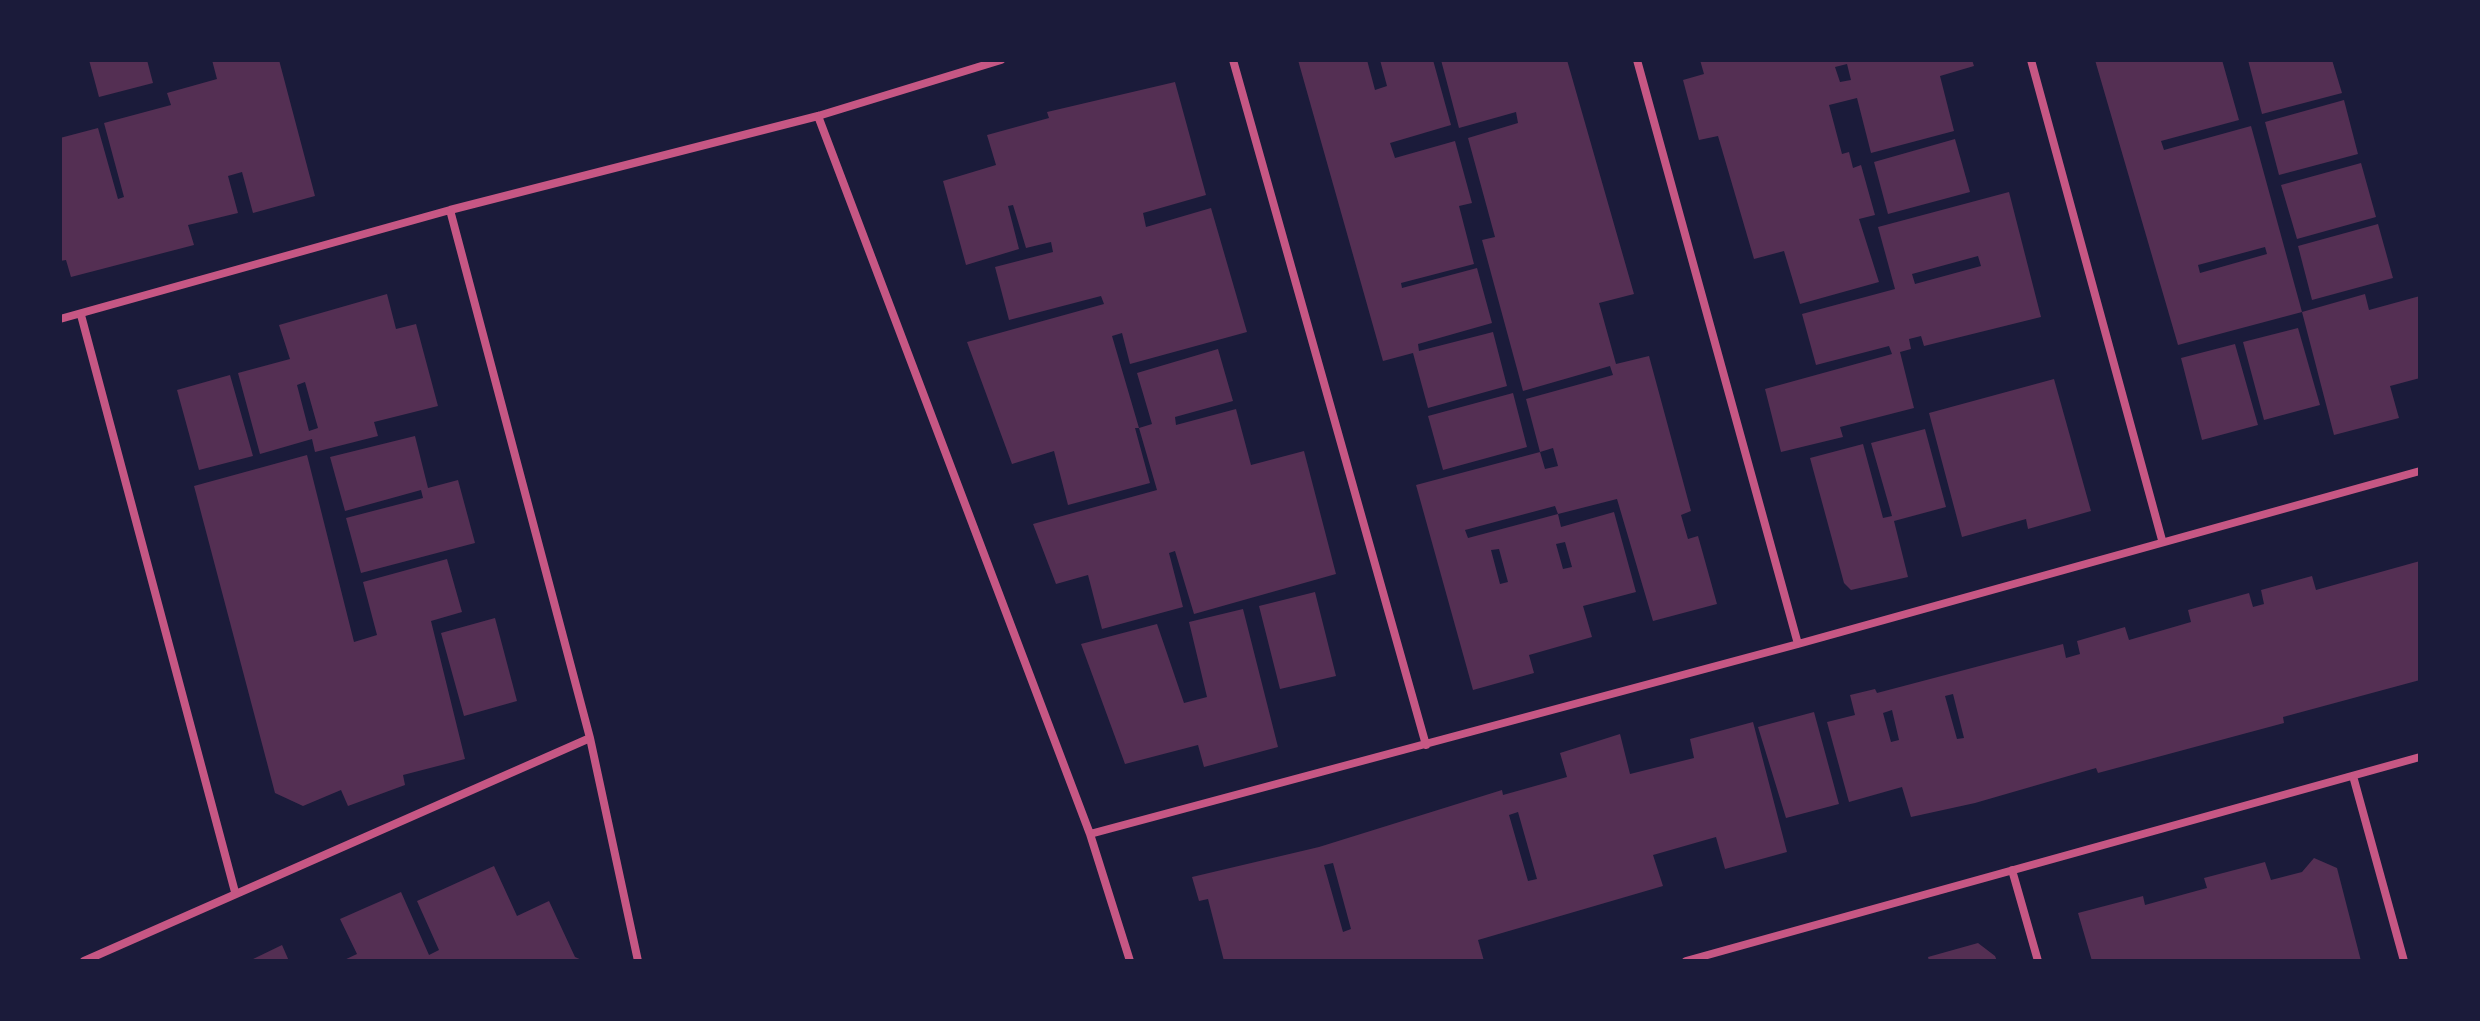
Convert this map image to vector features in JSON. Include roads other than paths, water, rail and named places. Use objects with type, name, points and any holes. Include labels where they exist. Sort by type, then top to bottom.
[{"type":"street","points":[[60,319],[450,210],[818,116],[1001,60]]},
{"type":"street","points":[[1233,60],[1426,745]]},
{"type":"street","points":[[1637,60],[1798,644]]},
{"type":"street","points":[[2031,60],[2162,540]]},
{"type":"street","points":[[818,116],[1090,834],[1130,961]]},
{"type":"street","points":[[450,210],[590,738],[638,961]]},
{"type":"street","points":[[81,315],[235,892]]},
{"type":"street","points":[[1090,834],[1798,644],[2162,540],[2420,471]]},
{"type":"street","points":[[84,961],[590,738]]},
{"type":"street","points":[[1686,961],[2420,757]]},
{"type":"street","points":[[2353,776],[2404,961]]},
{"type":"street","points":[[2012,870],[2038,961]]}]
